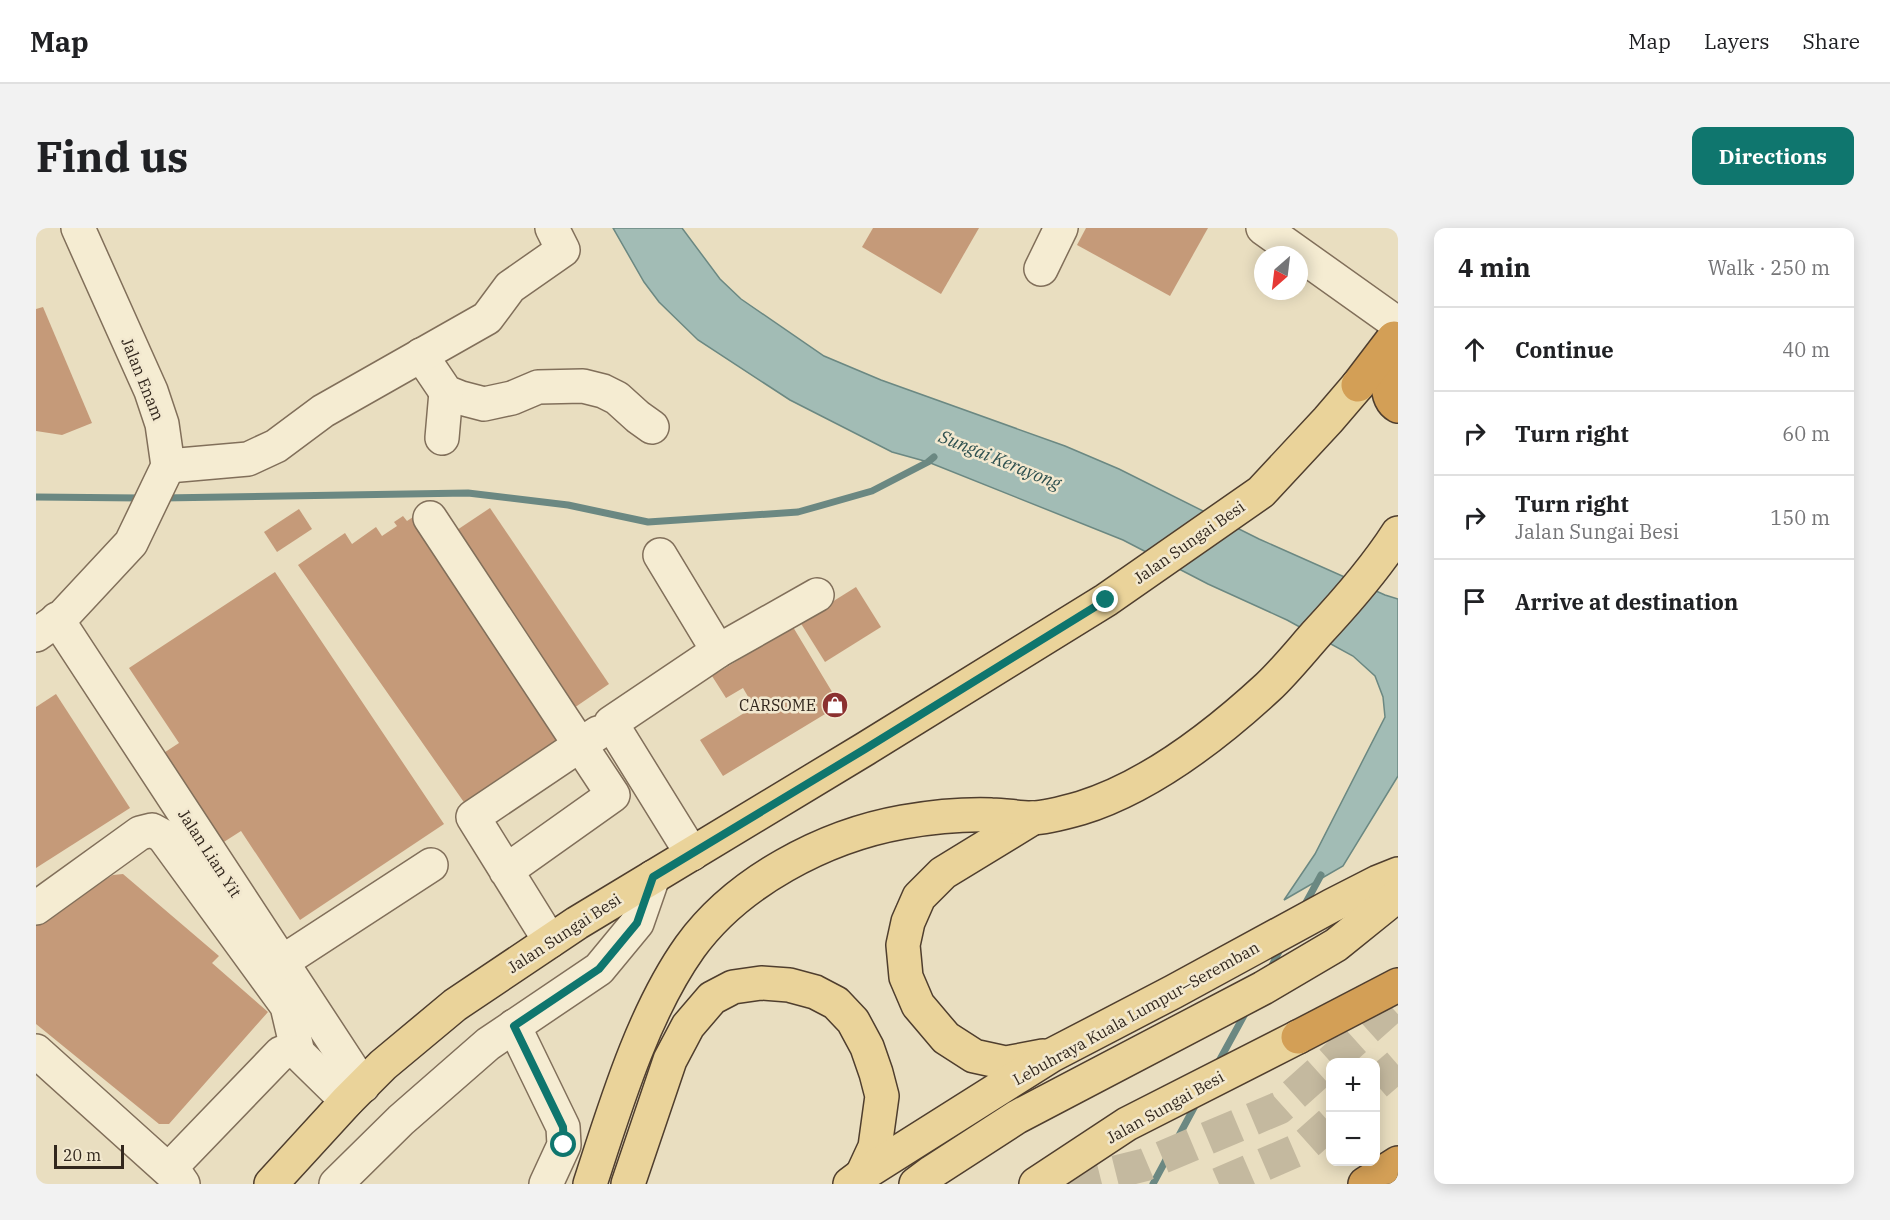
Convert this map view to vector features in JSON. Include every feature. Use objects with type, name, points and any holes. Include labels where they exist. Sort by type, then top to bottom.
[{"type":"highway","name":"Jalan Sungai Besi","points":[[1358,385],[1397,332]]},
{"type":"highway","points":[[1397,332],[1387,390],[1393,404],[1398,406]]},
{"type":"highway","points":[[1298,1037],[1398,985]]},
{"type":"highway","points":[[1365,1184],[1398,1163]]},
{"type":"main road","name":"Jalan Sungai Besi","points":[[271,1184],[383,1065],[454,1005],[577,922],[875,743],[1106,600],[1261,492],[1358,385]]},
{"type":"main road","points":[[590,1184],[611,1118],[646,1028],[690,947],[724,908],[775,870],[824,845],[862,832],[901,822],[936,817],[993,815],[1033,818],[1080,808],[1130,788],[1176,760],[1231,720],[1269,686],[1343,605],[1393,541]]},
{"type":"main road","points":[[1033,818],[943,873],[919,897],[908,922],[903,945],[906,977],[918,1005],[946,1038],[974,1056],[1006,1063],[1052,1055]]},
{"type":"main road","points":[[916,1184],[1017,1117],[1263,988],[1336,945],[1391,883]]},
{"type":"main road","name":"Lebuhraya Kuala Lumpur–Seremban","points":[[856,1179],[1052,1055],[1391,883]]},
{"type":"main road","points":[[628,1184],[670,1060],[688,1026],[712,999],[733,987],[761,983],[789,985],[815,993],[836,1003],[853,1021],[867,1047],[882,1096],[875,1147],[856,1179]]},
{"type":"main road","name":"Jalan Sungai Besi","points":[[1036,1184],[1127,1124],[1298,1037]]},
{"type":"street","name":"Jalan Enam","points":[[78,228],[151,391],[162,424],[168,465]]},
{"type":"street","points":[[47,627],[63,616],[131,543],[168,465],[248,459],[276,446],[322,411],[487,318],[510,287],[563,250],[552,228]]},
{"type":"street","points":[[1041,268],[1061,228]]},
{"type":"street","points":[[1263,228],[1397,332]]},
{"type":"street","points":[[421,355],[446,392],[461,398],[484,404],[512,398],[538,387],[583,386],[603,391],[617,398],[652,427]]},
{"type":"street","points":[[442,438],[446,392]]},
{"type":"street","points":[[430,518],[613,795],[506,870]]},
{"type":"street","points":[[660,555],[718,651]]},
{"type":"street","points":[[550,941],[473,817],[718,651],[817,595]]},
{"type":"street","name":"Jalan Lian Yit","points":[[47,627],[282,962],[355,1093]]},
{"type":"street","points":[[611,723],[692,854]]},
{"type":"street","points":[[36,908],[140,833],[152,830],[163,836],[287,1006],[298,1053]]},
{"type":"street","points":[[282,962],[431,865]]},
{"type":"street","points":[[336,1184],[401,1120],[488,1044],[599,969],[637,923],[653,877]]},
{"type":"street","points":[[514,1026],[563,1127],[564,1145],[546,1184]]},
{"type":"street","points":[[36,1051],[180,1181]]},
{"type":"street","points":[[180,1181],[174,1171],[176,1163],[282,1053],[288,1051],[298,1053],[355,1093]]},
{"type":"water","name":"Sungai Kerayong","points":[[613,228],[682,228],[720,279],[741,299],[824,356],[881,380],[1065,446],[1119,469],[1259,539],[1398,599],[1398,776],[1343,866],[1284,900],[1315,854],[1385,717],[1383,697],[1375,676],[1353,656],[1287,620],[1208,584],[1123,540],[928,462],[892,452],[790,400],[698,340],[659,302],[644,282]]},
{"type":"building","points":[[873,228],[979,228],[941,294],[862,247]]},
{"type":"building","points":[[1086,228],[1208,228],[1170,296],[1077,245]]},
{"type":"building","points":[[43,307],[92,423],[62,435],[36,431],[36,309]]},
{"type":"building","points":[[490,508],[609,684],[571,710],[451,534]]},
{"type":"building","points":[[299,509],[312,529],[277,552],[264,532]]},
{"type":"building","points":[[403,516],[407,521],[413,517],[567,740],[468,808],[298,565],[345,533],[352,544],[376,527],[382,536],[397,526],[394,522]]},
{"type":"building","points":[[275,572],[444,824],[300,920],[241,831],[216,847],[156,758],[179,743],[129,668]]},
{"type":"building","points":[[856,587],[881,627],[825,662],[800,622]]},
{"type":"building","points":[[793,627],[840,705],[723,776],[700,740],[754,707],[743,688],[726,698],[712,676]]},
{"type":"building","points":[[56,694],[130,808],[36,868],[36,707]]},
{"type":"building","points":[[123,874],[219,956],[212,963],[268,1012],[169,1124],[159,1124],[36,1024],[36,920],[113,875]]},
{"type":"waterway","points":[[162,498],[468,493],[568,505],[648,522],[798,512],[872,491],[934,457]]},
{"type":"waterway","points":[[36,497],[141,498]]},
{"type":"waterway","points":[[1303,908],[1321,875]]},
{"type":"waterway","points":[[1269,971],[1282,946]]},
{"type":"waterway","points":[[1218,1063],[1247,1010]]},
{"type":"waterway","points":[[1153,1184],[1197,1102]]},
{"type":"tunnel","points":[[1068,1184],[1144,1165],[1279,1108],[1398,1001]]},
{"type":"tunnel","points":[[1380,1081],[1398,1065]]},
{"type":"tunnel","points":[[1219,1184],[1302,1148],[1326,1127]]},
{"type":"place","name":"CARSOME","points":[[835,705]]},
{"type":"route","points":[[564,1145],[563,1127],[514,1026],[599,969],[637,923],[653,877],[1106,600]]}]
